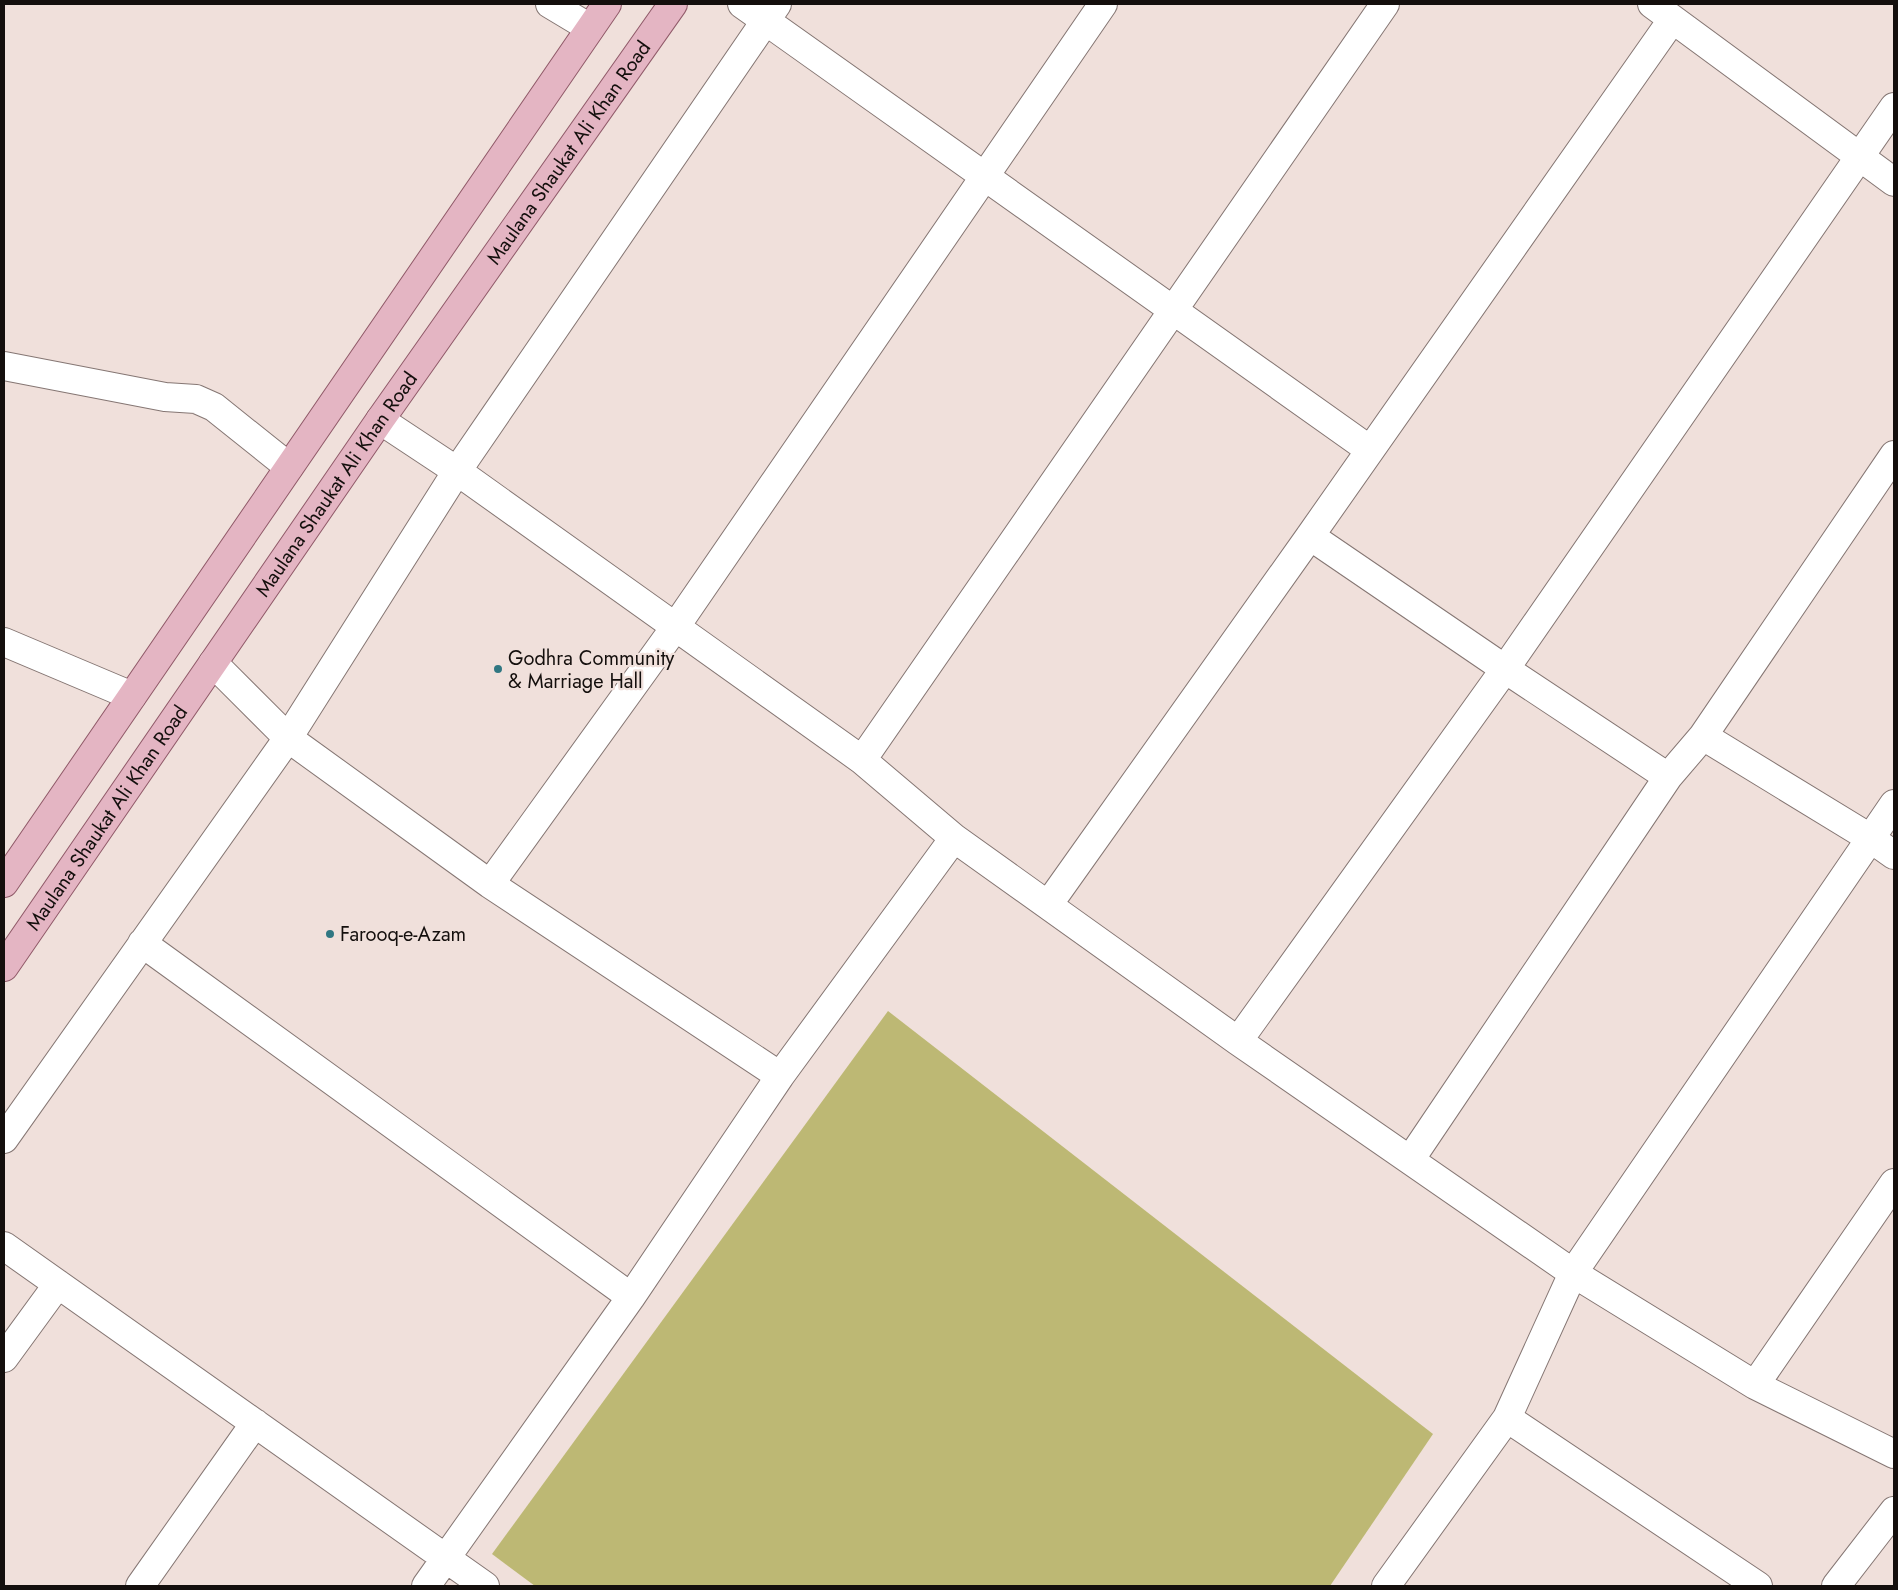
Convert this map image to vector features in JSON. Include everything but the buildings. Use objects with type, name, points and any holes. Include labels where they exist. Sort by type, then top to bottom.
[{"type":"main road","points":[[4,883],[607,4]]},
{"type":"main road","name":"Maulana Shaukat Ali Khan Road","points":[[4,967],[380,420],[673,4]]},
{"type":"street","points":[[550,4],[590,28]]},
{"type":"street","points":[[742,4],[771,12],[986,177],[1370,450]]},
{"type":"street","points":[[490,884],[676,626],[1103,4]]},
{"type":"street","points":[[862,760],[1385,4]]},
{"type":"street","points":[[1048,905],[1370,450],[1665,10],[1894,182]]},
{"type":"street","points":[[4,1139],[288,738],[457,470],[771,12]]},
{"type":"street","points":[[1238,1041],[1505,669],[1894,107]]},
{"type":"street","points":[[4,366],[165,397],[196,399],[214,407],[288,467]]},
{"type":"street","points":[[380,420],[457,470],[862,760],[954,838],[1238,1041],[1572,1273],[1756,1385],[1894,1454]]},
{"type":"street","points":[[1410,1160],[1668,777],[1703,736],[1894,455]]},
{"type":"street","points":[[1310,536],[1668,777]]},
{"type":"street","points":[[4,642],[132,696]]},
{"type":"street","points":[[213,663],[288,738],[490,884],[780,1076]]},
{"type":"street","points":[[1703,736],[1870,838],[1894,855]]},
{"type":"street","points":[[1386,1586],[1507,1418],[1572,1273],[1894,804]]},
{"type":"street","points":[[426,1586],[631,1297],[780,1076],[954,838]]},
{"type":"street","points":[[142,944],[631,1297]]},
{"type":"street","points":[[1756,1385],[1894,1183]]},
{"type":"street","points":[[4,1246],[485,1586]]},
{"type":"street","points":[[4,1358],[58,1284]]},
{"type":"street","points":[[1507,1418],[1758,1586]]},
{"type":"street","points":[[140,1586],[255,1423]]},
{"type":"street","points":[[1836,1586],[1894,1511]]},
{"type":"shaded area","points":[[888,1011],[1433,1434],[1330,1586],[535,1586],[492,1554]]},
{"type":"place","name":"Godhra Community & Marriage Hall","points":[[498,669]]},
{"type":"place","name":"Farooq-e-Azam","points":[[330,934]]}]
